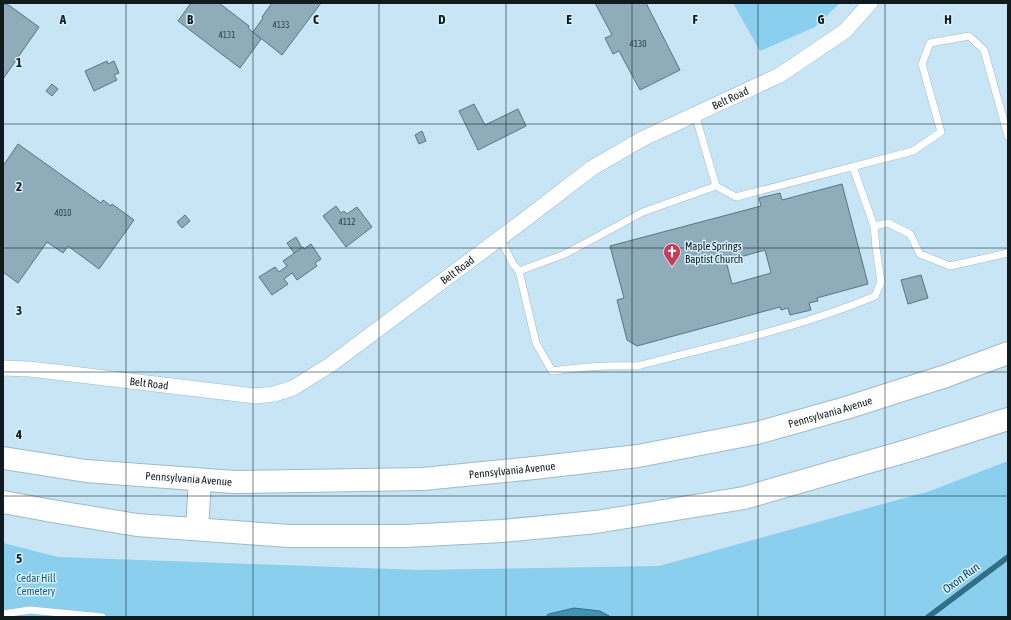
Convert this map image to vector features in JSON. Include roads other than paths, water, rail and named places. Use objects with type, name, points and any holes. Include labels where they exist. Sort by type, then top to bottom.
[{"type":"highway","name":"Pennsylvania Avenue","points":[[3,458],[86,471],[200,480],[249,482],[423,479],[534,468],[638,456],[757,433],[846,408],[946,376],[1008,352]]},
{"type":"highway","points":[[3,502],[137,524],[289,536],[404,536],[502,531],[596,522],[744,498],[917,448],[1008,419]]},
{"type":"highway","points":[[197,529],[200,480]]},
{"type":"highway","points":[[3,519],[11,515],[52,511]]},
{"type":"street","name":"Belt Road","points":[[3,368],[256,396],[283,392],[293,388],[330,365],[592,168],[634,143],[780,75],[845,31],[870,3]]},
{"type":"lane","points":[[519,271],[565,254],[643,212],[716,186],[736,196],[913,151],[941,132],[922,64],[930,43],[969,36],[984,50],[1008,136]]},
{"type":"lane","points":[[696,114],[716,186]]},
{"type":"lane","points":[[500,238],[513,264],[519,271],[536,343],[552,371],[586,366],[637,366],[790,325],[848,307],[875,296],[881,282],[874,226],[853,167]]},
{"type":"lane","points":[[874,226],[888,223],[910,234],[920,254],[950,266],[1008,253]]},
{"type":"lane","points":[[3,614],[30,610],[102,617]]},
{"type":"waterway","name":"Oxon Run","points":[[928,617],[1008,557]]},
{"type":"place","name":"Maple Springs Baptist Church","points":[[672,267]]},
{"type":"park label","name":"Cedar Hill Cemetery","points":[[36,584]]}]
